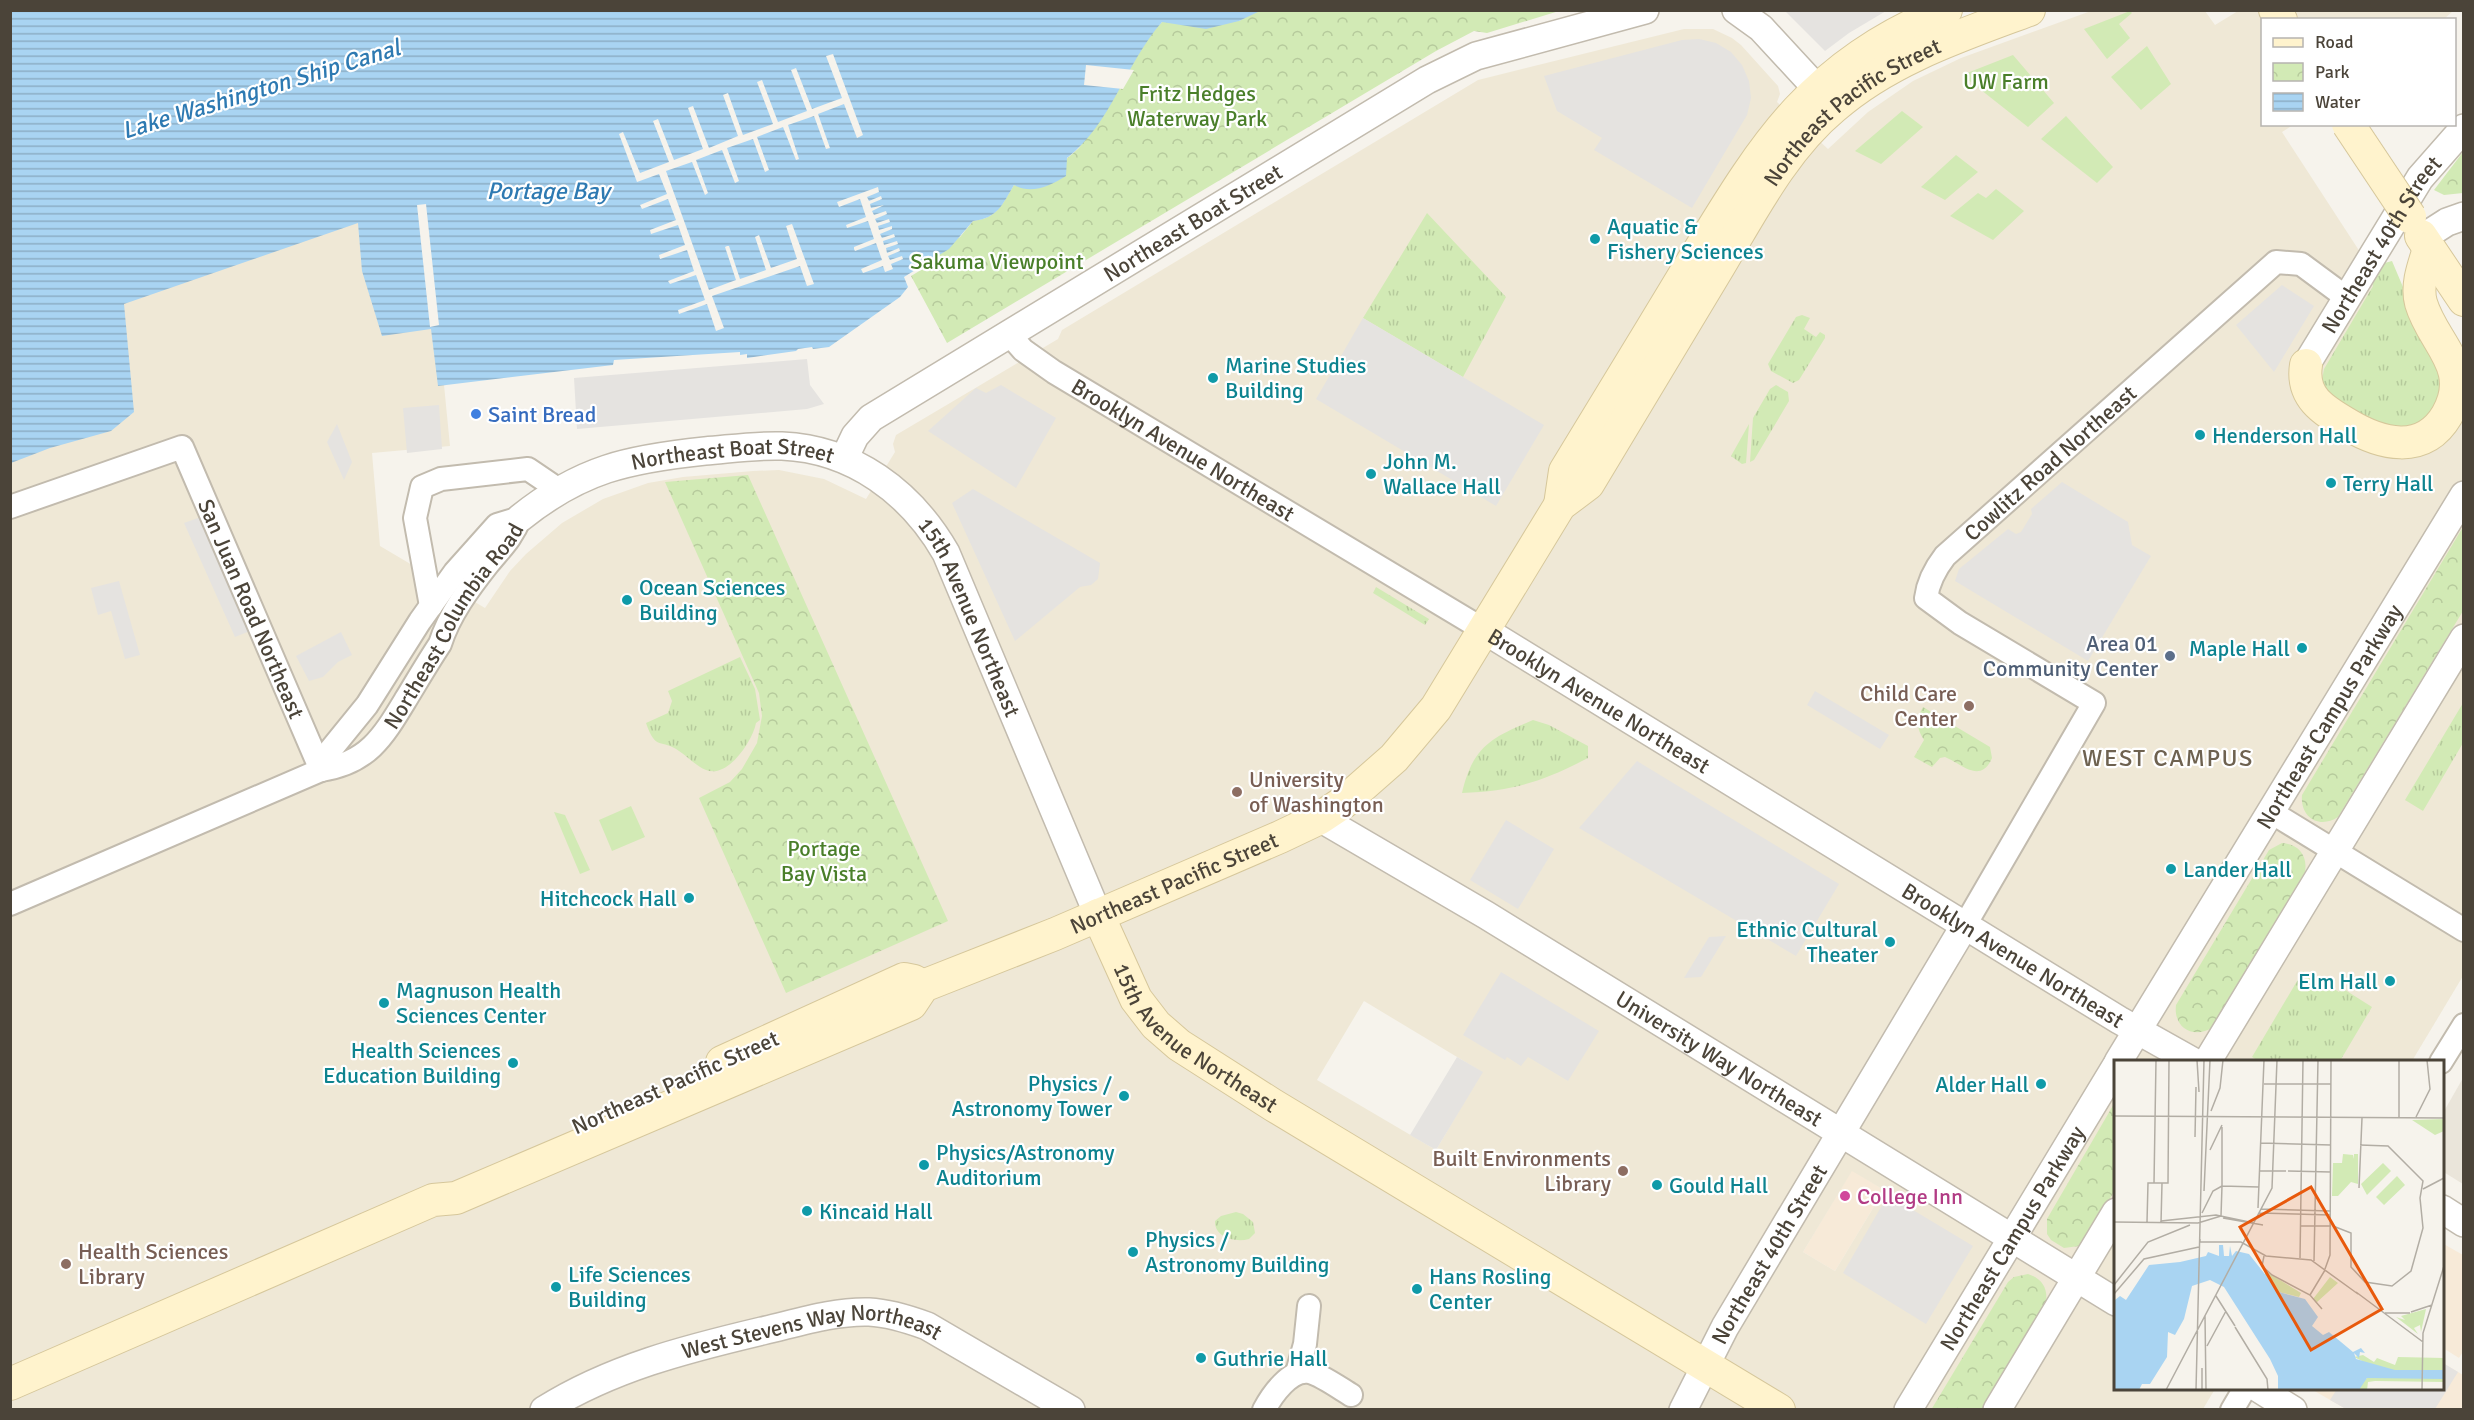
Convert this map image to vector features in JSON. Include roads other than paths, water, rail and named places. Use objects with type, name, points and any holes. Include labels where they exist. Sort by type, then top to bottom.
[{"type":"main road","name":"Northeast Pacific Street","points":[[10,1384],[433,1200],[446,1183],[453,1178],[688,1077],[904,979],[923,986],[1098,915],[1320,818],[1370,780],[1408,743],[1436,708],[1560,505],[1588,484],[1766,190],[1825,98],[1836,71],[1889,36],[1946,10]]},
{"type":"main road","name":"Northeast Pacific Street","points":[[1825,98],[1878,76],[1932,48],[2029,10]]},
{"type":"main road","points":[[2350,126],[2439,228],[2463,300]]},
{"type":"main road","points":[[2306,365],[2306,383],[2317,405],[2368,436],[2386,442],[2404,443],[2428,435],[2438,428],[2452,407],[2457,381],[2451,356],[2421,303],[2421,277],[2439,228]]},
{"type":"main road","name":"15th Avenue Northeast","points":[[1098,915],[1136,999],[1156,1025],[1179,1045],[1273,1105],[1779,1410]]},
{"type":"street","name":"Northeast Boat Street","points":[[520,518],[559,490],[600,470],[661,456],[783,446],[824,452],[844,459],[855,436],[871,418],[1450,67],[1502,49],[1645,10]]},
{"type":"street","points":[[1736,10],[1761,28],[1825,98]]},
{"type":"street","name":"Northeast 40th Street","points":[[2306,365],[2420,178],[2463,128]]},
{"type":"street","name":"Cowlitz Road Northeast","points":[[1965,925],[2094,703],[1946,614],[1926,598],[1929,582],[1938,566],[1945,556],[2276,262],[2301,264],[2347,298]]},
{"type":"street","name":"Brooklyn Avenue Northeast","points":[[1009,334],[1023,350],[1054,372],[1484,630],[2137,1031],[2190,1060]]},
{"type":"street","name":"San Juan Road Northeast","points":[[10,507],[182,447],[321,770]]},
{"type":"street","name":"15th Avenue Northeast","points":[[844,459],[876,476],[911,504],[936,535],[946,553],[1098,915]]},
{"type":"street","points":[[431,606],[415,518],[422,488],[441,479],[528,469],[559,490]]},
{"type":"street","name":"Northeast Campus Parkway","points":[[2119,1060],[2463,495]]},
{"type":"street","name":"Northeast Columbia Road","points":[[321,770],[328,753],[367,705],[431,606],[462,564],[497,525],[520,518]]},
{"type":"street","name":"Northeast Columbia Road","points":[[10,904],[321,770],[352,762],[369,751],[383,736],[440,644],[445,627],[481,573],[512,537],[520,518]]},
{"type":"street","points":[[2208,1060],[2463,638]]},
{"type":"street","points":[[2271,812],[2463,930]]},
{"type":"street","name":"University Way Northeast","points":[[1320,818],[1486,915],[2114,1301]]},
{"type":"street","name":"Northeast 40th Street","points":[[1705,1366],[1725,1327],[1965,925]]},
{"type":"street","points":[[2442,1060],[2463,1024]]},
{"type":"street","name":"Northeast Campus Parkway","points":[[1908,1410],[2114,1068]]},
{"type":"street","points":[[2444,1210],[2463,1223]]},
{"type":"street","points":[[1997,1410],[2114,1214]]},
{"type":"street","points":[[1297,1373],[1305,1344],[1309,1306]]},
{"type":"street","name":"West Stevens Way Northeast","points":[[544,1410],[608,1377],[670,1353],[819,1317],[869,1312],[906,1318],[927,1326],[1071,1410]]},
{"type":"street","points":[[1681,1408],[1705,1366]]},
{"type":"street","points":[[1264,1410],[1278,1388],[1297,1373],[1310,1372],[1351,1395]]},
{"type":"street","points":[[2232,1410],[2244,1390]]},
{"type":"street","points":[[2260,1390],[2293,1410]]},
{"type":"water","name":"Portage Bay","points":[[11,11],[1260,11],[1239,21],[1206,29],[1162,22],[1149,38],[1096,128],[1067,158],[1066,176],[1040,188],[1027,189],[1014,185],[994,214],[973,221],[949,249],[904,277],[908,287],[900,297],[829,347],[813,349],[812,347],[747,358],[747,354],[740,355],[740,352],[614,360],[613,365],[438,386],[431,329],[382,336],[362,271],[358,223],[124,304],[134,412],[111,431],[50,448],[11,463]]},
{"type":"place","name":"Aquatic & Fishery Sciences","points":[[1595,239]]},
{"type":"place","name":"Marine Studies Building","points":[[1213,378]]},
{"type":"place","name":"Saint Bread","points":[[476,414]]},
{"type":"place","name":"Henderson Hall","points":[[2200,435]]},
{"type":"place","name":"John M. Wallace Hall","points":[[1371,474]]},
{"type":"place","name":"Terry Hall","points":[[2331,483]]},
{"type":"place","name":"Ocean Sciences Building","points":[[627,600]]},
{"type":"place","name":"Maple Hall","points":[[2302,648]]},
{"type":"place","name":"Area 01 Community Center","points":[[2170,656]]},
{"type":"place","name":"Child Care Center","points":[[1969,706]]},
{"type":"place","name":"University of Washington","points":[[1237,792]]},
{"type":"place","name":"Lander Hall","points":[[2171,869]]},
{"type":"place","name":"Hitchcock Hall","points":[[689,898]]},
{"type":"place","name":"Ethnic Cultural Theater","points":[[1890,942]]},
{"type":"place","name":"Elm Hall","points":[[2390,981]]},
{"type":"place","name":"Magnuson Health Sciences Center","points":[[384,1003]]},
{"type":"place","name":"Health Sciences Education Building","points":[[513,1063]]},
{"type":"place","name":"Alder Hall","points":[[2041,1084]]},
{"type":"place","name":"Physics / Astronomy Tower","points":[[1124,1096]]},
{"type":"place","name":"Physics/Astronomy Auditorium","points":[[924,1165]]},
{"type":"place","name":"Built Environments Library","points":[[1623,1171]]},
{"type":"place","name":"Gould Hall","points":[[1657,1185]]},
{"type":"place","name":"College Inn","points":[[1845,1196]]},
{"type":"place","name":"Kincaid Hall","points":[[807,1211]]},
{"type":"place","name":"Physics / Astronomy Building","points":[[1133,1252]]},
{"type":"place","name":"Health Sciences Library","points":[[66,1264]]},
{"type":"place","name":"Life Sciences Building","points":[[556,1287]]},
{"type":"place","name":"Hans Rosling Center","points":[[1417,1289]]},
{"type":"place","name":"Guthrie Hall","points":[[1201,1358]]},
{"type":"district","name":"WEST CAMPUS","points":[[2168,758]]},
{"type":"park label","name":"UW Farm","points":[[2006,81]]},
{"type":"park label","name":"Fritz Hedges Waterway Park","points":[[1197,106]]},
{"type":"park label","name":"Sakuma Viewpoint","points":[[997,261]]},
{"type":"park label","name":"Portage Bay Vista","points":[[824,860]]},
{"type":"water label","name":"Lake Washington Ship Canal","points":[[261,89]]}]
